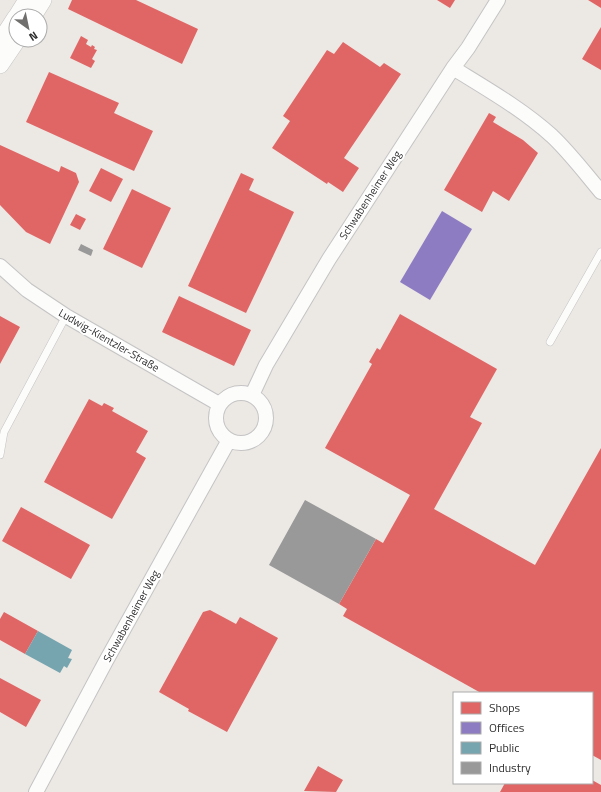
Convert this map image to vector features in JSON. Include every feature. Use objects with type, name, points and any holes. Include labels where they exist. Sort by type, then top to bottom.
[{"type":"street","name":"Schwabenheimer Weg","points":[[252,395],[266,365],[329,258],[453,68],[468,48],[498,0]]},
{"type":"street","points":[[453,68],[522,112],[552,136],[601,192]]},
{"type":"street","name":"Ludwig-Kientzler-Straße","points":[[1,267],[27,290],[66,316],[219,404]]},
{"type":"street","points":[[243,392],[252,395],[258,399],[263,406],[266,414],[266,422],[263,430],[258,436],[244,443],[236,443],[223,436],[216,424],[216,410],[219,404],[226,397],[234,393],[243,392]]},
{"type":"street","name":"Schwabenheimer Weg","points":[[36,792],[106,661],[229,440]]},
{"type":"lane","points":[[550,342],[601,252]]},
{"type":"lane","points":[[0,454],[4,432],[66,316]]},
{"type":"building: Shops","points":[[72,0],[136,0],[198,29],[182,64],[68,9]]},
{"type":"building: Shops","points":[[437,0],[455,0],[450,8]]},
{"type":"building: Shops","points":[[588,0],[601,0],[601,8]]},
{"type":"building: Shops","points":[[601,27],[601,70],[582,59]]},
{"type":"building: Shops","points":[[81,36],[88,40],[86,44],[91,47],[92,45],[95,47],[94,49],[97,50],[92,59],[95,61],[91,68],[70,58]]},
{"type":"building: Shops","points":[[343,42],[380,67],[384,63],[401,74],[344,158],[359,168],[343,192],[328,182],[327,184],[272,148],[290,121],[283,116],[327,50],[334,54]]},
{"type":"building: Shops","points":[[49,72],[119,103],[114,113],[153,131],[134,171],[26,122]]},
{"type":"building: Shops","points":[[489,113],[496,117],[493,122],[523,140],[538,153],[509,201],[493,191],[482,212],[444,190]]},
{"type":"building: Shops","points":[[0,145],[59,172],[61,166],[76,173],[79,182],[50,244],[26,232],[0,205]]},
{"type":"building: Shops","points":[[101,168],[123,179],[111,202],[89,191]]},
{"type":"building: Shops","points":[[241,173],[254,179],[249,190],[294,212],[246,313],[188,286]]},
{"type":"building: Shops","points":[[132,189],[171,208],[142,268],[103,249]]},
{"type":"building: Shops","points":[[76,214],[86,219],[80,230],[70,225]]},
{"type":"building: Shops","points":[[179,296],[251,330],[234,366],[162,332]]},
{"type":"building: Shops","points":[[400,314],[497,369],[470,417],[482,423],[434,509],[535,565],[601,448],[601,760],[593,756],[593,692],[479,692],[343,616],[347,609],[339,604],[376,539],[383,543],[410,495],[325,448],[372,364],[369,362],[377,348],[380,350]]},
{"type":"building: Shops","points":[[0,316],[20,327],[0,364]]},
{"type":"building: Shops","points":[[89,399],[102,406],[104,403],[114,408],[112,411],[148,431],[136,452],[146,458],[112,519],[44,482]]},
{"type":"building: Shops","points":[[21,507],[90,545],[71,579],[2,541]]},
{"type":"building: Shops","points":[[210,610],[236,624],[240,617],[278,638],[227,732],[188,711],[189,709],[159,692],[203,612]]},
{"type":"building: Shops","points":[[4,612],[38,631],[25,654],[0,640],[0,619]]},
{"type":"building: Shops","points":[[0,678],[41,700],[26,727],[0,712]]},
{"type":"building: Shops","points":[[318,766],[343,780],[336,792],[304,791]]},
{"type":"building: Shops","points":[[593,781],[601,785],[601,792],[500,792],[504,784],[593,784]]},
{"type":"building: Offices","points":[[442,211],[472,229],[430,300],[400,282]]},
{"type":"building: Public","points":[[38,631],[72,650],[68,658],[72,659],[67,668],[64,666],[60,673],[25,654]]},
{"type":"building: Industry","points":[[81,244],[93,250],[91,256],[78,250]]},
{"type":"building: Industry","points":[[305,500],[376,539],[339,604],[269,565]]}]
